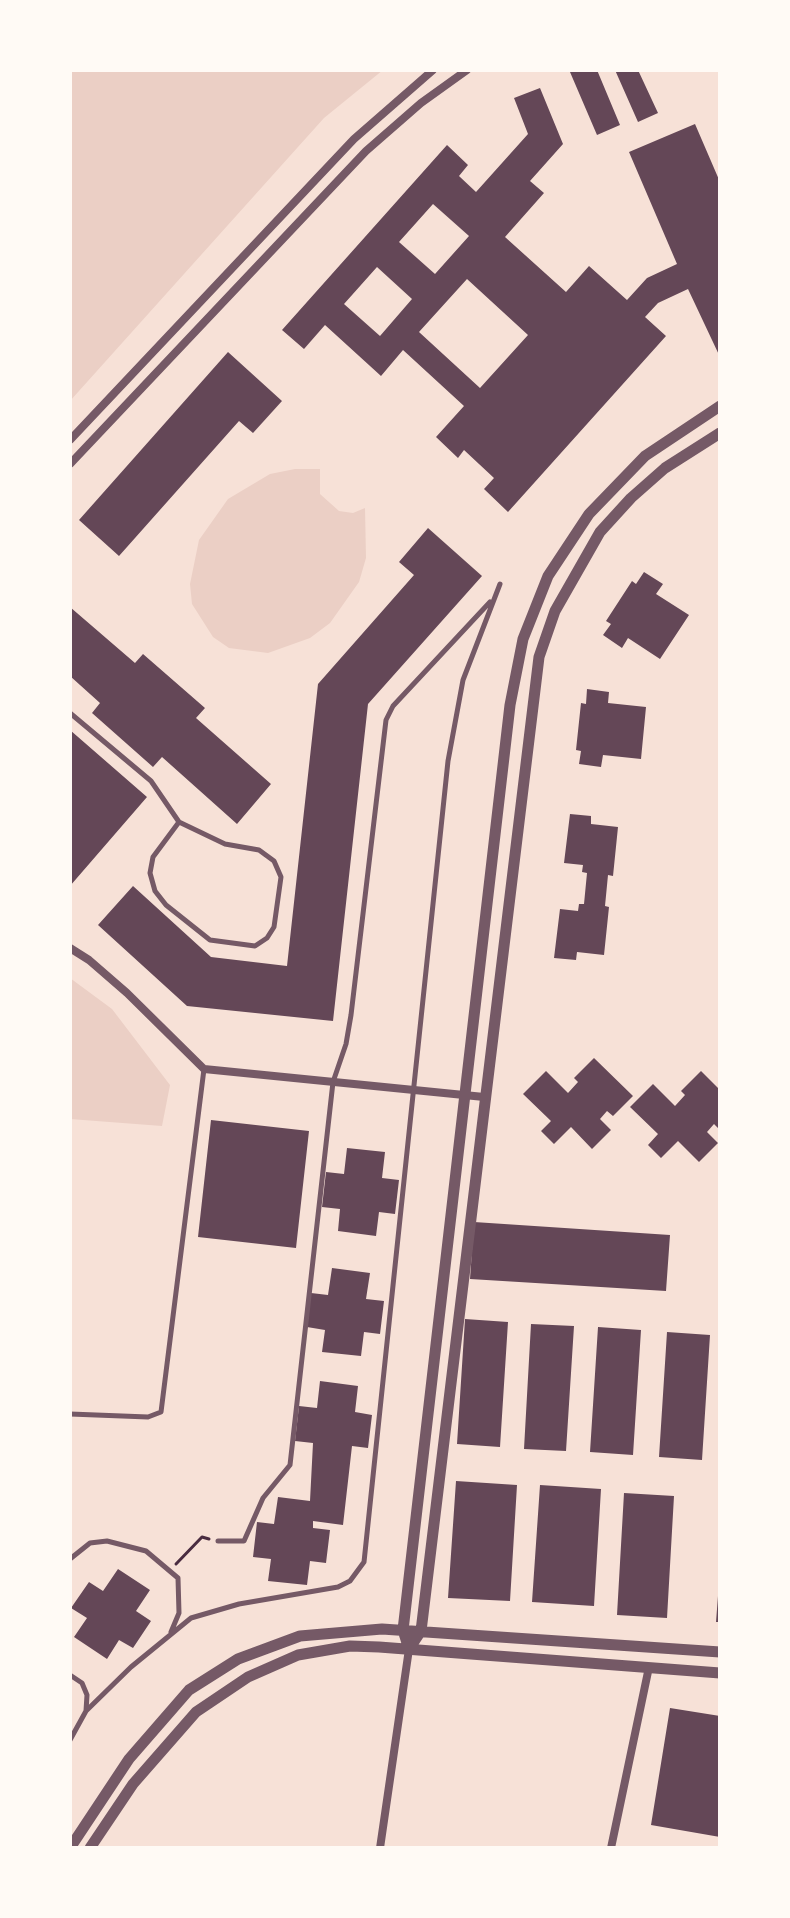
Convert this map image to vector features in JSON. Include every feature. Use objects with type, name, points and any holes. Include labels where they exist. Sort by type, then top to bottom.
[{"type":"street","points":[[70,440],[354,139],[433,70]]},
{"type":"street","points":[[70,464],[366,151],[421,103],[467,70]]},
{"type":"street","points":[[409,1649],[403,1630],[510,705],[523,639],[535,607],[569,541],[613,486],[645,456],[720,406]]},
{"type":"street","points":[[380,1848],[409,1649],[421,1631],[539,657],[555,611],[600,532],[631,498],[665,468],[720,433]]},
{"type":"street","points":[[70,948],[127,993],[204,1069],[484,1097]]},
{"type":"street","points":[[70,1848],[149,1734],[189,1690],[214,1672],[268,1645],[300,1636],[357,1629],[720,1652]]},
{"type":"street","points":[[90,1848],[133,1784],[196,1712],[248,1677],[298,1655],[350,1646],[720,1673]]},
{"type":"street","points":[[611,1848],[649,1667]]},
{"type":"lane","points":[[70,1740],[86,1711],[170,1633],[191,1618],[214,1609],[338,1587],[350,1581],[364,1562],[454,712],[476,641],[500,584]]},
{"type":"lane","points":[[218,1541],[244,1541],[263,1498],[290,1465],[333,1082],[346,1044],[351,1015],[386,720],[393,706],[494,599]]},
{"type":"lane","points":[[70,713],[151,781],[179,822],[225,844],[259,850],[274,861],[281,877],[274,927],[267,938],[255,946],[210,940],[166,905],[155,891],[150,873],[153,857],[179,822]]},
{"type":"lane","points":[[70,1414],[148,1417],[161,1412],[204,1069]]},
{"type":"lane","points":[[70,1559],[90,1543],[107,1541],[146,1551],[178,1578],[179,1613],[170,1633]]},
{"type":"lane","points":[[70,1675],[82,1683],[86,1711]]},
{"type":"path","points":[[171,1570],[202,1537],[218,1541]]},
{"type":"shaded area","points":[[70,70],[383,70],[324,118],[70,401]]},
{"type":"shaded area","points":[[295,469],[320,469],[320,494],[339,511],[353,513],[365,508],[366,558],[359,582],[330,623],[310,638],[268,653],[229,648],[213,637],[192,604],[190,584],[199,540],[228,499],[270,474]]},
{"type":"shaded area","points":[[70,978],[112,1009],[170,1085],[162,1126],[70,1119]]},
{"type":"building","points":[[597,70],[620,125],[597,135],[570,72]]},
{"type":"building","points":[[615,70],[638,70],[658,113],[638,122]]},
{"type":"building","points":[[540,88],[563,144],[530,181],[544,193],[505,237],[566,292],[589,266],[627,300],[647,278],[677,264],[629,152],[695,124],[720,182],[720,357],[688,289],[658,303],[645,317],[666,336],[508,512],[484,489],[494,478],[464,450],[458,458],[436,437],[464,406],[403,350],[381,376],[325,325],[304,349],[282,330],[447,145],[468,165],[459,176],[476,192],[528,134],[514,98]],"holes":[[[433,204],[469,236],[435,274],[399,242]],[[377,267],[412,299],[380,336],[344,304]],[[467,279],[528,335],[480,388],[419,332]]]},
{"type":"building","points":[[228,352],[282,401],[253,433],[239,421],[119,556],[79,520]]},
{"type":"building","points":[[428,528],[482,576],[368,704],[333,1021],[187,1006],[98,925],[133,886],[211,957],[287,966],[318,684],[414,575],[399,562]]},
{"type":"building","points":[[644,572],[663,584],[656,594],[689,615],[660,659],[628,638],[622,648],[603,635],[611,624],[606,621],[632,581],[636,584]]},
{"type":"building","points":[[70,607],[135,663],[143,654],[205,708],[196,718],[271,784],[237,824],[162,757],[153,767],[92,713],[100,703],[70,676]]},
{"type":"building","points":[[587,689],[609,692],[608,703],[646,707],[641,759],[603,755],[601,767],[579,764],[581,751],[576,750],[581,703],[586,704]]},
{"type":"building","points":[[70,730],[147,797],[70,886]]},
{"type":"building","points":[[570,814],[591,816],[591,824],[618,827],[613,876],[608,875],[605,906],[609,907],[604,955],[577,952],[576,960],[554,958],[560,909],[578,911],[579,904],[584,904],[587,873],[582,872],[583,865],[564,863]]},
{"type":"building","points":[[594,1058],[633,1096],[613,1116],[607,1111],[600,1119],[611,1130],[592,1149],[571,1127],[554,1144],[541,1131],[551,1121],[523,1094],[546,1071],[568,1093],[578,1082],[574,1078]]},
{"type":"building","points":[[701,1071],[720,1090],[720,1130],[714,1124],[707,1132],[718,1143],[699,1162],[678,1141],[661,1158],[648,1145],[658,1134],[630,1107],[653,1084],[675,1106],[685,1095],[681,1091]]},
{"type":"building","points":[[211,1120],[309,1131],[296,1248],[198,1237]]},
{"type":"building","points":[[347,1148],[385,1152],[382,1178],[399,1180],[395,1214],[379,1212],[376,1236],[338,1231],[340,1209],[322,1207],[326,1172],[344,1174]]},
{"type":"building","points":[[474,1222],[670,1235],[666,1291],[470,1279]]},
{"type":"building","points":[[332,1268],[370,1273],[366,1299],[384,1301],[380,1334],[364,1332],[361,1356],[322,1352],[325,1330],[307,1327],[311,1293],[328,1295]]},
{"type":"building","points":[[465,1319],[508,1322],[500,1447],[457,1444]]},
{"type":"building","points":[[531,1324],[574,1326],[566,1451],[524,1449]]},
{"type":"building","points":[[598,1327],[641,1330],[633,1455],[590,1452]]},
{"type":"building","points":[[667,1332],[710,1335],[702,1460],[659,1457]]},
{"type":"building","points":[[320,1381],[358,1386],[355,1412],[372,1415],[368,1448],[352,1446],[343,1525],[313,1521],[313,1528],[330,1530],[326,1563],[310,1561],[307,1585],[268,1581],[271,1559],[253,1557],[257,1522],[274,1524],[278,1497],[310,1501],[313,1443],[295,1441],[299,1406],[317,1408]]},
{"type":"building","points":[[456,1481],[517,1485],[510,1601],[448,1598]]},
{"type":"building","points":[[540,1485],[601,1489],[594,1606],[532,1602]]},
{"type":"building","points":[[624,1493],[674,1496],[667,1618],[617,1615]]},
{"type":"building","points":[[118,1569],[150,1590],[136,1611],[151,1621],[133,1648],[119,1640],[107,1659],[74,1637],[87,1618],[71,1608],[89,1582],[103,1591]]},
{"type":"building","points":[[718,1596],[720,1622],[716,1622]]},
{"type":"building","points":[[670,1708],[720,1716],[720,1837],[651,1825]]}]
